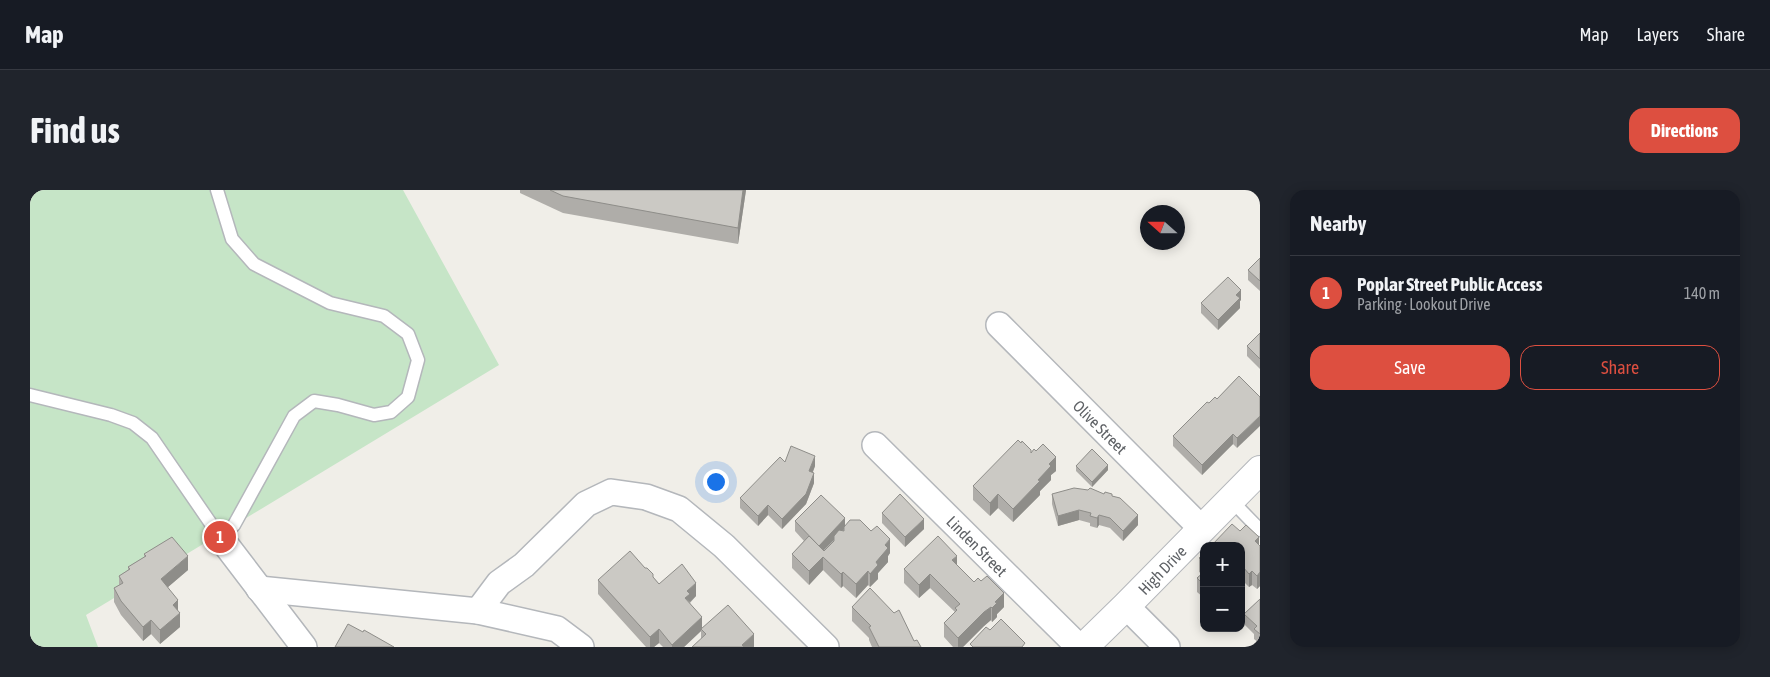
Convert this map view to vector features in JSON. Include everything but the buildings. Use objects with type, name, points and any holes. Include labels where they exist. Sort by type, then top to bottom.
[{"type":"street","name":"Olive Street","points":[[998,325],[1202,529]]},
{"type":"street","name":"Linden Street","points":[[875,445],[1079,647]]},
{"type":"street","name":"High Drive","points":[[1084,647],[1260,470]]},
{"type":"street","points":[[478,611],[499,583],[524,565],[586,504],[611,492],[646,496],[679,509],[724,546],[826,647]]},
{"type":"street","points":[[220,536],[304,647]]},
{"type":"street","points":[[259,589],[478,611],[557,629],[581,647]]},
{"type":"street","points":[[1126,606],[1167,647]]},
{"type":"lane","points":[[30,395],[111,415],[133,423],[152,438],[220,536],[234,524],[294,416],[314,401],[338,405],[374,415],[391,412],[408,397],[418,360],[408,334],[384,316],[330,303],[254,264],[232,239],[216,190]]},
{"type":"lane","points":[[1230,500],[1260,530]]},
{"type":"green space","points":[[30,190],[403,190],[499,365],[86,615],[98,647],[30,647]]},
{"type":"place","name":"Poplar Street Public Access","points":[[220,537]]}]
